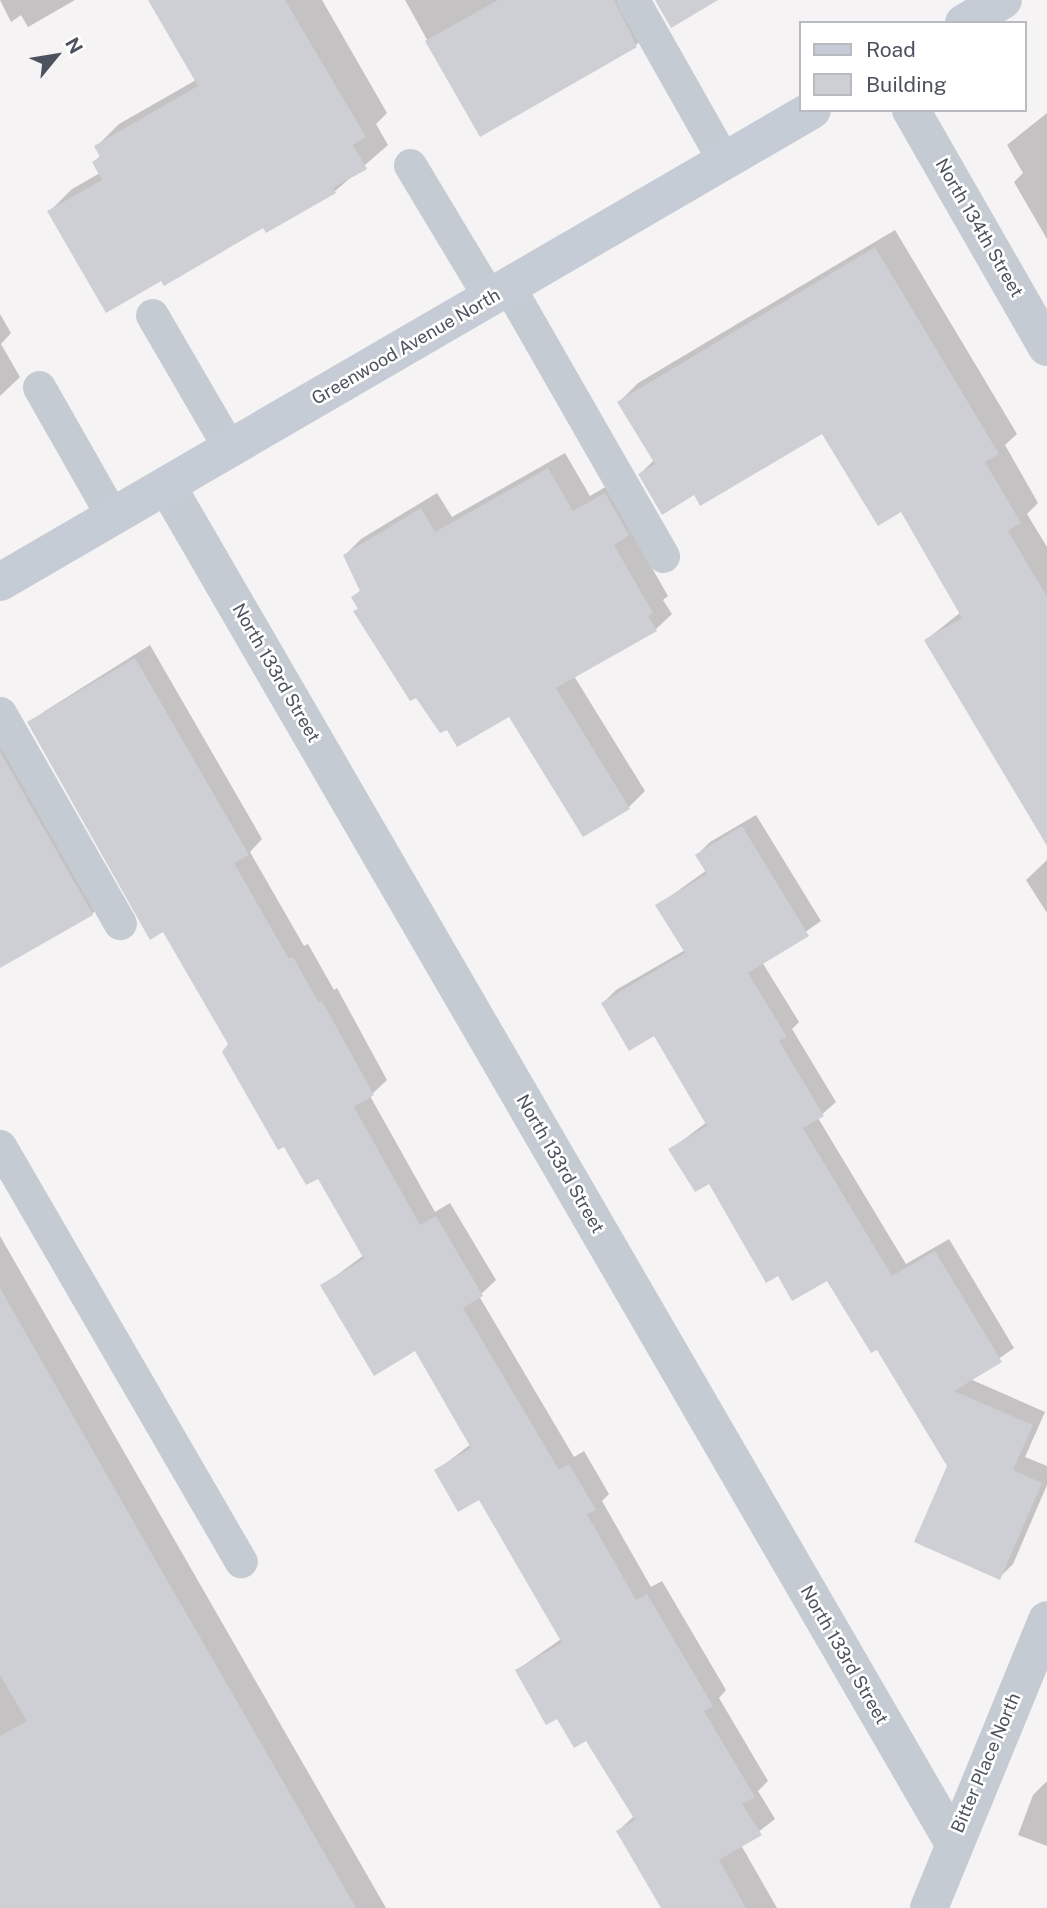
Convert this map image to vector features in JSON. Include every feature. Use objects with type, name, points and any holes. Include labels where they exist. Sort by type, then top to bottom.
[{"type":"main road","points":[[964,14],[1003,0]]},
{"type":"main road","name":"Greenwood Avenue North","points":[[0,582],[809,112]]},
{"type":"street","name":"North 134th Street","points":[[912,112],[1047,347]]},
{"type":"street","name":"North 133rd Street","points":[[167,486],[953,1842]]},
{"type":"street","name":"Bitter Place North","points":[[929,1908],[953,1842],[1047,1620]]},
{"type":"lane","points":[[633,0],[724,161]]},
{"type":"lane","points":[[410,165],[499,292],[663,556]]},
{"type":"lane","points":[[152,314],[230,449]]},
{"type":"lane","points":[[39,387],[113,517]]},
{"type":"lane","points":[[0,713],[120,923]]},
{"type":"lane","points":[[0,1146],[240,1561]]},
{"type":"building","points":[[148,0],[285,0],[366,137],[353,145],[367,169],[333,188],[336,193],[266,233],[263,228],[164,286],[161,281],[106,313],[47,211],[102,180],[92,162],[100,157],[94,146],[198,86]]},
{"type":"building","points":[[498,0],[614,0],[637,47],[480,137],[425,41]]},
{"type":"building","points":[[655,0],[718,0],[671,28]]},
{"type":"building","points":[[875,247],[999,454],[985,462],[1021,523],[1008,531],[1047,597],[1047,846],[924,640],[962,618],[901,512],[878,526],[822,434],[700,506],[694,495],[662,515],[638,474],[655,464],[617,402]]},
{"type":"building","points":[[548,468],[573,511],[605,493],[629,535],[614,545],[653,613],[648,616],[657,631],[556,688],[630,809],[583,837],[509,717],[457,747],[447,730],[440,733],[416,698],[410,701],[353,611],[358,609],[351,597],[360,591],[343,555],[421,508],[435,532]]},
{"type":"building","points":[[135,658],[249,855],[234,863],[289,959],[293,957],[319,1003],[322,1001],[374,1095],[354,1107],[420,1225],[436,1216],[483,1296],[463,1308],[559,1470],[569,1464],[596,1510],[587,1514],[636,1600],[647,1594],[713,1706],[704,1711],[755,1797],[742,1804],[762,1835],[719,1860],[746,1908],[661,1908],[616,1831],[635,1820],[586,1741],[574,1748],[557,1719],[546,1725],[515,1670],[562,1643],[479,1500],[458,1512],[434,1470],[471,1448],[415,1351],[374,1376],[320,1285],[364,1259],[318,1179],[306,1185],[284,1147],[278,1150],[222,1052],[228,1044],[163,932],[150,940],[27,722]]},
{"type":"building","points":[[0,752],[93,915],[0,968]]},
{"type":"building","points":[[742,826],[809,936],[748,973],[787,1037],[779,1041],[824,1116],[803,1128],[892,1276],[935,1251],[1002,1362],[954,1391],[1033,1425],[1013,1470],[1042,1483],[1000,1580],[914,1542],[947,1466],[877,1350],[871,1353],[827,1281],[792,1301],[778,1276],[766,1283],[709,1184],[695,1192],[668,1149],[707,1126],[654,1036],[629,1051],[601,1003],[685,953],[655,905],[707,874],[695,855]]},
{"type":"building","points":[[0,1288],[356,1908],[0,1908],[0,1736],[27,1721],[0,1675]]}]
